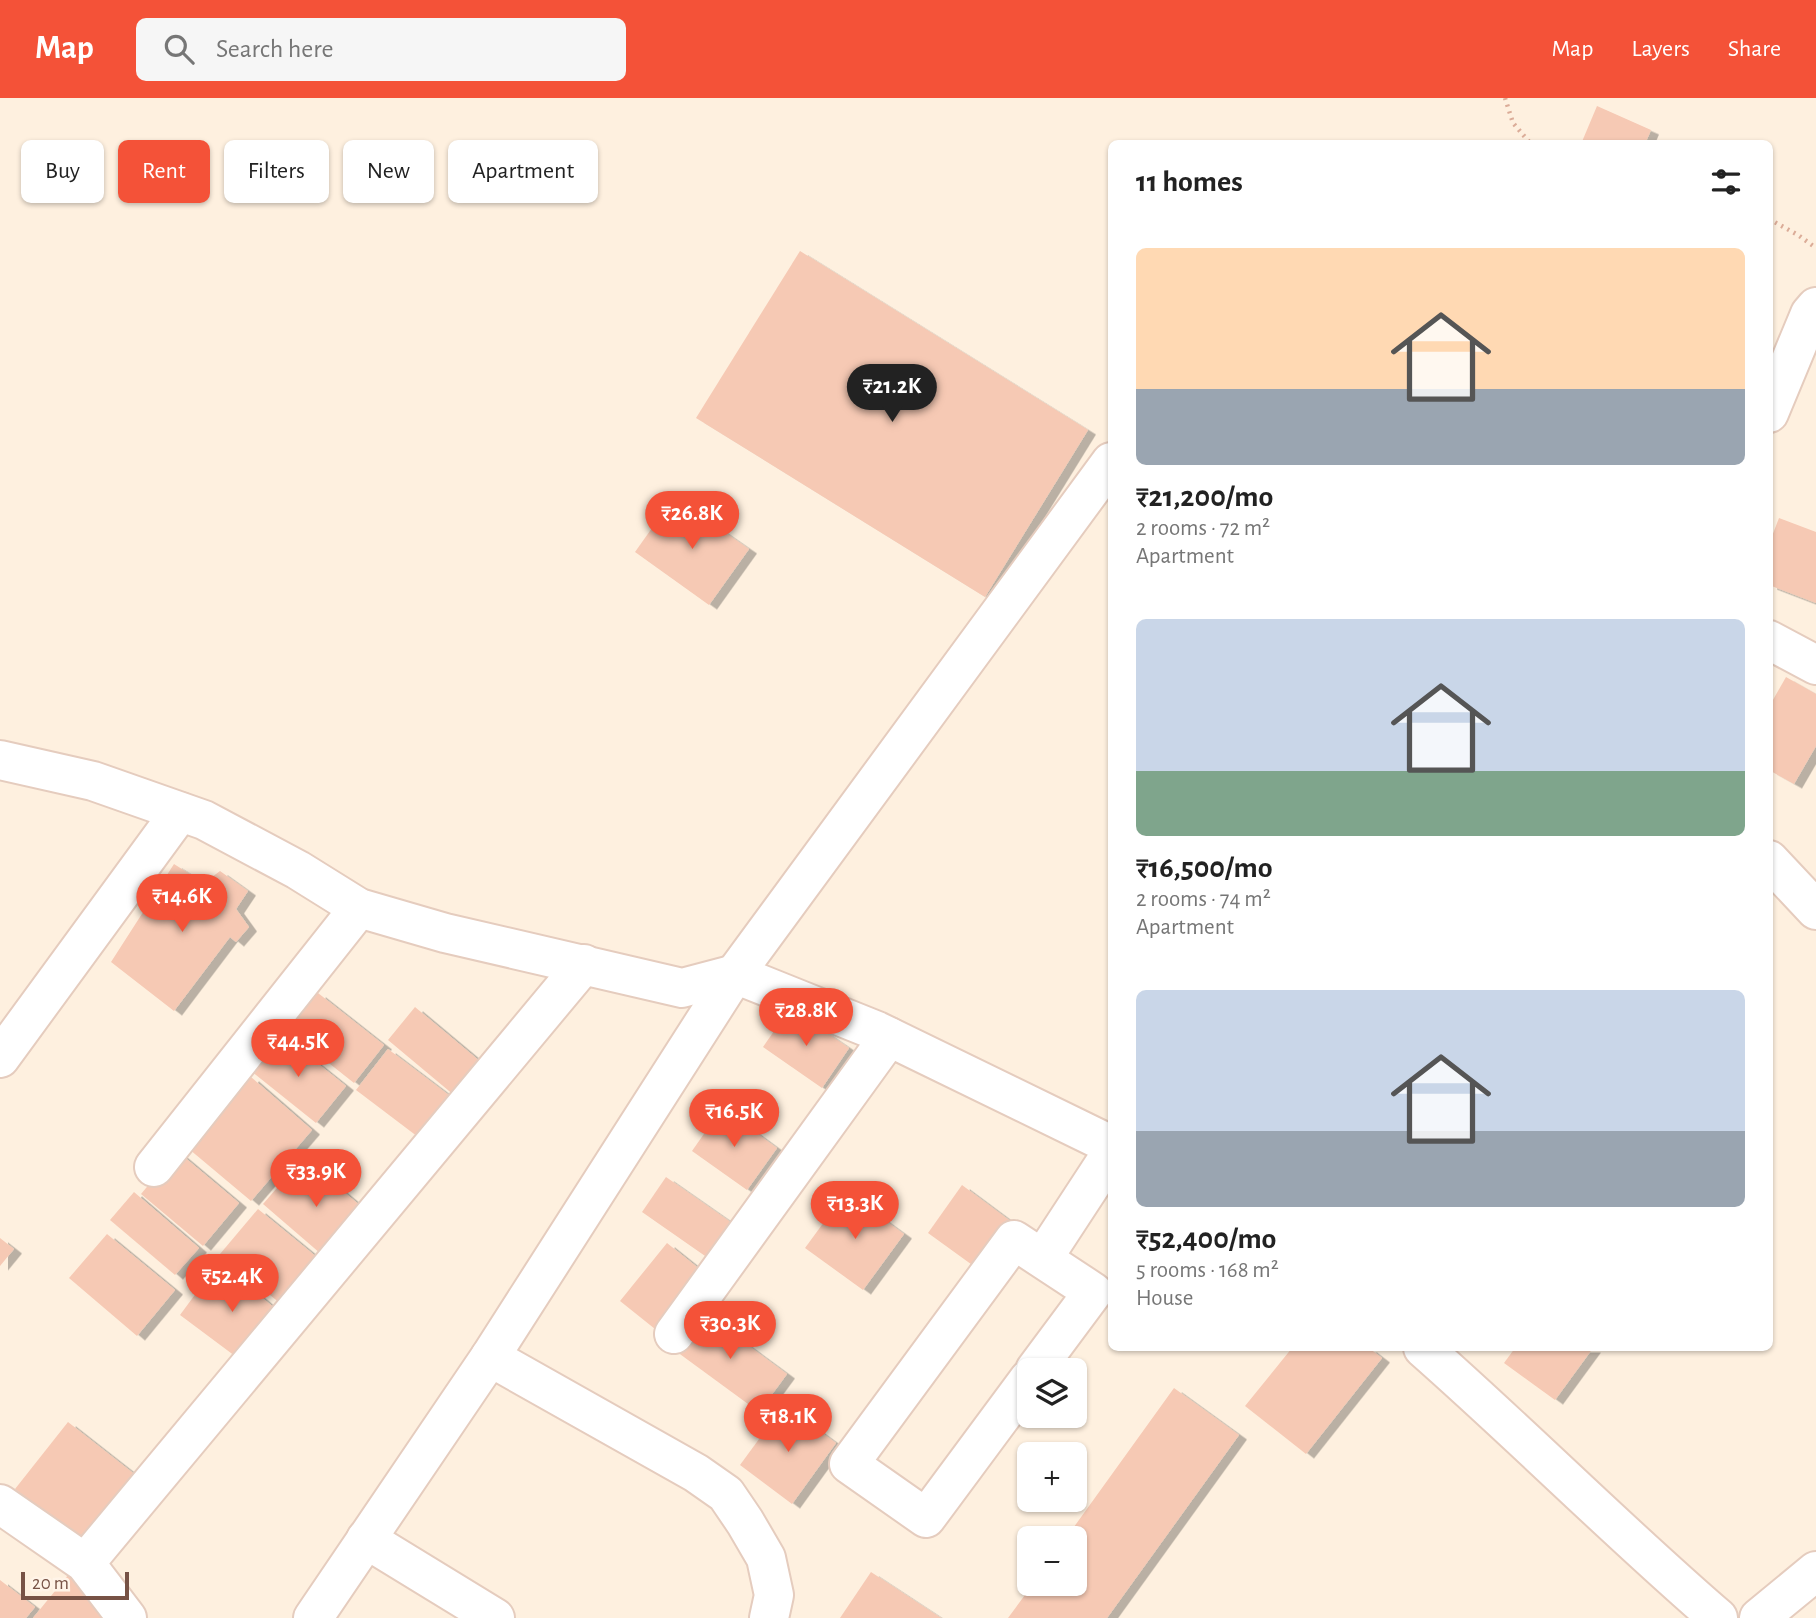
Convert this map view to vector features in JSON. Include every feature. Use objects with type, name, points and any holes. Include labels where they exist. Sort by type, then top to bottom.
[{"type":"street","points":[[1773,403],[1810,314],[1816,307]]},
{"type":"street","points":[[313,1618],[490,1356],[735,974],[1108,466]]},
{"type":"street","points":[[1773,642],[1816,665]]},
{"type":"street","points":[[0,760],[93,780],[204,820],[298,870],[359,908],[445,933],[682,988],[735,974],[889,1037],[1108,1144]]},
{"type":"street","points":[[0,1058],[180,811]]},
{"type":"street","points":[[1773,864],[1816,910]]},
{"type":"street","points":[[153,1167],[359,908]]},
{"type":"street","points":[[85,1563],[584,964]]},
{"type":"street","points":[[674,1334],[889,1037]]},
{"type":"street","points":[[1043,1258],[1108,1159]]},
{"type":"street","points":[[1017,1395],[926,1518],[849,1464],[1014,1240],[1093,1292],[1044,1358]]},
{"type":"street","points":[[1427,1351],[1718,1618]]},
{"type":"street","points":[[490,1356],[696,1473],[726,1494],[766,1558],[774,1595],[769,1618]]},
{"type":"street","points":[[0,1504],[85,1563],[127,1618]]},
{"type":"street","points":[[366,1539],[495,1618]]},
{"type":"street","points":[[1759,1618],[1816,1571]]},
{"type":"path","points":[[1505,98],[1513,123],[1528,140]]},
{"type":"path","points":[[1773,221],[1816,248]]},
{"type":"building","points":[[1597,106],[1651,130],[1647,140],[1583,140]]},
{"type":"building","points":[[800,251],[1088,430],[985,597],[696,418]]},
{"type":"building","points":[[674,497],[749,549],[709,605],[635,552]]},
{"type":"building","points":[[1779,518],[1816,532],[1816,603],[1773,587],[1773,534]]},
{"type":"building","points":[[1786,677],[1816,694],[1816,746],[1794,784],[1773,772],[1773,700]]},
{"type":"building","points":[[174,864],[204,883],[220,871],[248,891],[236,909],[249,927],[236,942],[230,937],[174,1011],[111,962]]},
{"type":"building","points":[[318,993],[384,1045],[354,1083],[287,1030]]},
{"type":"building","points":[[415,1007],[482,1063],[455,1096],[388,1040]]},
{"type":"building","points":[[790,1008],[849,1048],[822,1088],[763,1047]]},
{"type":"building","points":[[281,1034],[346,1086],[316,1123],[251,1071]]},
{"type":"building","points":[[388,1049],[458,1102],[426,1143],[356,1090]]},
{"type":"building","points":[[251,1077],[312,1130],[251,1201],[189,1149]]},
{"type":"building","points":[[722,1108],[777,1148],[747,1190],[692,1151]]},
{"type":"building","points":[[177,1151],[239,1203],[203,1246],[141,1194]]},
{"type":"building","points":[[303,1158],[368,1212],[328,1260],[263,1204]]},
{"type":"building","points":[[666,1177],[742,1230],[718,1265],[642,1212]]},
{"type":"building","points":[[962,1185],[1009,1220],[975,1267],[928,1233]]},
{"type":"building","points":[[134,1192],[199,1248],[175,1275],[110,1220]]},
{"type":"building","points":[[846,1192],[904,1234],[863,1290],[805,1248]]},
{"type":"building","points":[[258,1209],[324,1263],[287,1309],[220,1254]]},
{"type":"building","points":[[107,1234],[175,1290],[137,1336],[69,1278]]},
{"type":"building","points":[[0,1238],[14,1249],[0,1266]]},
{"type":"building","points":[[667,1243],[707,1275],[660,1333],[620,1301]]},
{"type":"building","points":[[219,1262],[283,1315],[247,1365],[180,1315]]},
{"type":"building","points":[[700,1310],[787,1374],[759,1412],[673,1349]]},
{"type":"building","points":[[1290,1351],[1373,1351],[1382,1358],[1306,1454],[1245,1406]]},
{"type":"building","points":[[1513,1351],[1591,1351],[1555,1400],[1504,1363]]},
{"type":"building","points":[[1174,1388],[1239,1435],[1107,1618],[1008,1618],[1024,1596],[1087,1596],[1087,1526],[1075,1526]]},
{"type":"building","points":[[784,1405],[836,1443],[792,1504],[740,1465]]},
{"type":"building","points":[[68,1422],[133,1473],[80,1541],[15,1489]]},
{"type":"building","points":[[871,1572],[941,1618],[840,1618]]},
{"type":"building","points":[[68,1575],[122,1618],[33,1618]]},
{"type":"building","points":[[0,1580],[35,1607],[26,1618],[0,1618]]}]
